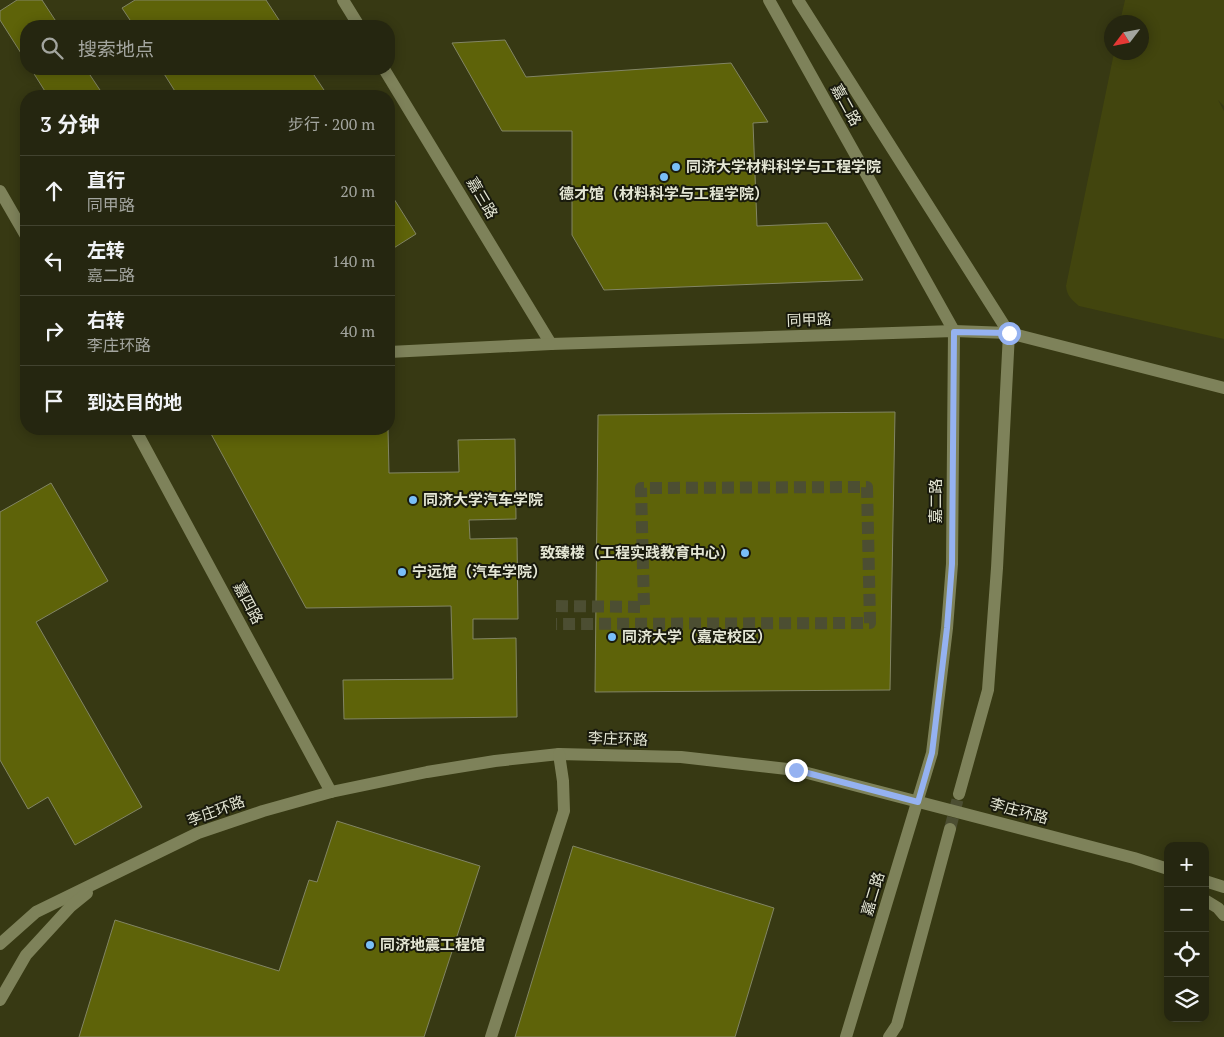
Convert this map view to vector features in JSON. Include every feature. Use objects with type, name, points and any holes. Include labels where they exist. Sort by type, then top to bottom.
[{"type":"lane","points":[[343,0],[355,20]]},
{"type":"lane","name":"嘉二路","points":[[769,0],[954,332],[952,564],[947,628],[932,753],[846,1037]]},
{"type":"lane","name":"嘉二路","points":[[798,0],[1009,333]]},
{"type":"lane","name":"嘉三路","points":[[388,75],[551,344]]},
{"type":"lane","points":[[0,191],[20,226]]},
{"type":"lane","name":"同甲路","points":[[395,352],[551,344],[954,332],[1009,333],[1224,388]]},
{"type":"lane","points":[[959,794],[988,690],[997,568],[1009,333]]},
{"type":"lane","name":"嘉四路","points":[[138,435],[331,792]]},
{"type":"lane","points":[[491,1037],[564,811],[563,781],[559,754]]},
{"type":"lane","name":"李庄环路","points":[[0,944],[36,912],[198,833],[263,811],[331,792],[427,772],[495,761],[559,754],[681,757],[796,770],[1134,858],[1164,868]]},
{"type":"lane","points":[[889,1037],[897,1025],[950,829]]},
{"type":"lane","name":"李庄环路","points":[[1134,858],[1164,876]]},
{"type":"lane","name":"李庄环路","points":[[0,1000],[26,956],[71,906],[109,876]]},
{"type":"lane","points":[[1209,882],[1224,888]]},
{"type":"lane","points":[[1209,902],[1224,914]]},
{"type":"shaded area","name":"同济大学（嘉定校区）","points":[[0,0],[1224,0],[1224,1037],[0,1037]]},
{"type":"shaded area","points":[[1125,0],[1224,0],[1224,106],[1218,100],[1224,111],[1224,339],[1079,306],[1067,293],[1066,286],[1113,60],[1149,60],[1149,15],[1122,15]]},
{"type":"building","points":[[17,0],[42,0],[55,20],[20,20],[20,52],[0,20],[0,11]]},
{"type":"building","points":[[135,0],[266,0],[279,20],[130,20],[122,8]]},
{"type":"building","name":"德才馆（材料科学与工程学院）","points":[[505,40],[526,77],[731,63],[768,122],[753,123],[757,226],[827,223],[863,280],[604,290],[572,235],[572,131],[502,131],[452,43]]},
{"type":"building","points":[[35,75],[90,75],[100,90],[44,90]]},
{"type":"building","points":[[165,75],[314,75],[324,90],[174,90]]},
{"type":"building","points":[[395,201],[416,234],[395,247]]},
{"type":"building","name":"致臻楼（工程实践教育中心）","points":[[895,412],[890,690],[595,692],[598,415]]},
{"type":"building","name":"宁远馆（汽车学院）","points":[[212,435],[388,435],[389,473],[459,472],[458,440],[515,439],[516,519],[469,520],[470,539],[517,538],[518,619],[473,619],[473,639],[516,638],[517,717],[344,719],[343,680],[453,679],[451,606],[306,608]]},
{"type":"building","points":[[51,483],[108,581],[36,622],[142,807],[75,845],[48,797],[28,809],[0,760],[0,512]]},
{"type":"building","name":"同济地震工程馆","points":[[337,821],[480,866],[424,1037],[79,1037],[115,920],[279,971],[309,880],[317,882]]},
{"type":"building","points":[[573,846],[774,908],[735,1037],[515,1037]]},
{"type":"tunnel","points":[[556,606],[644,607],[641,488],[867,487],[870,623],[556,624]]},
{"type":"tunnel","points":[[950,829],[959,794]]},
{"type":"place","name":"同济大学材料科学与工程学院","points":[[676,167]]},
{"type":"place","name":"德才馆（材料科学与工程学院）","points":[[664,177]]},
{"type":"place","name":"同济大学汽车学院","points":[[413,500]]},
{"type":"place","name":"致臻楼（工程实践教育中心）","points":[[745,553]]},
{"type":"place","name":"宁远馆（汽车学院）","points":[[402,572]]},
{"type":"place","name":"同济大学（嘉定校区）","points":[[612,637]]},
{"type":"place","name":"同济地震工程馆","points":[[370,945]]},
{"type":"route","points":[[796,770],[918,802],[932,753],[947,628],[952,564],[954,332],[1009,333]]}]
